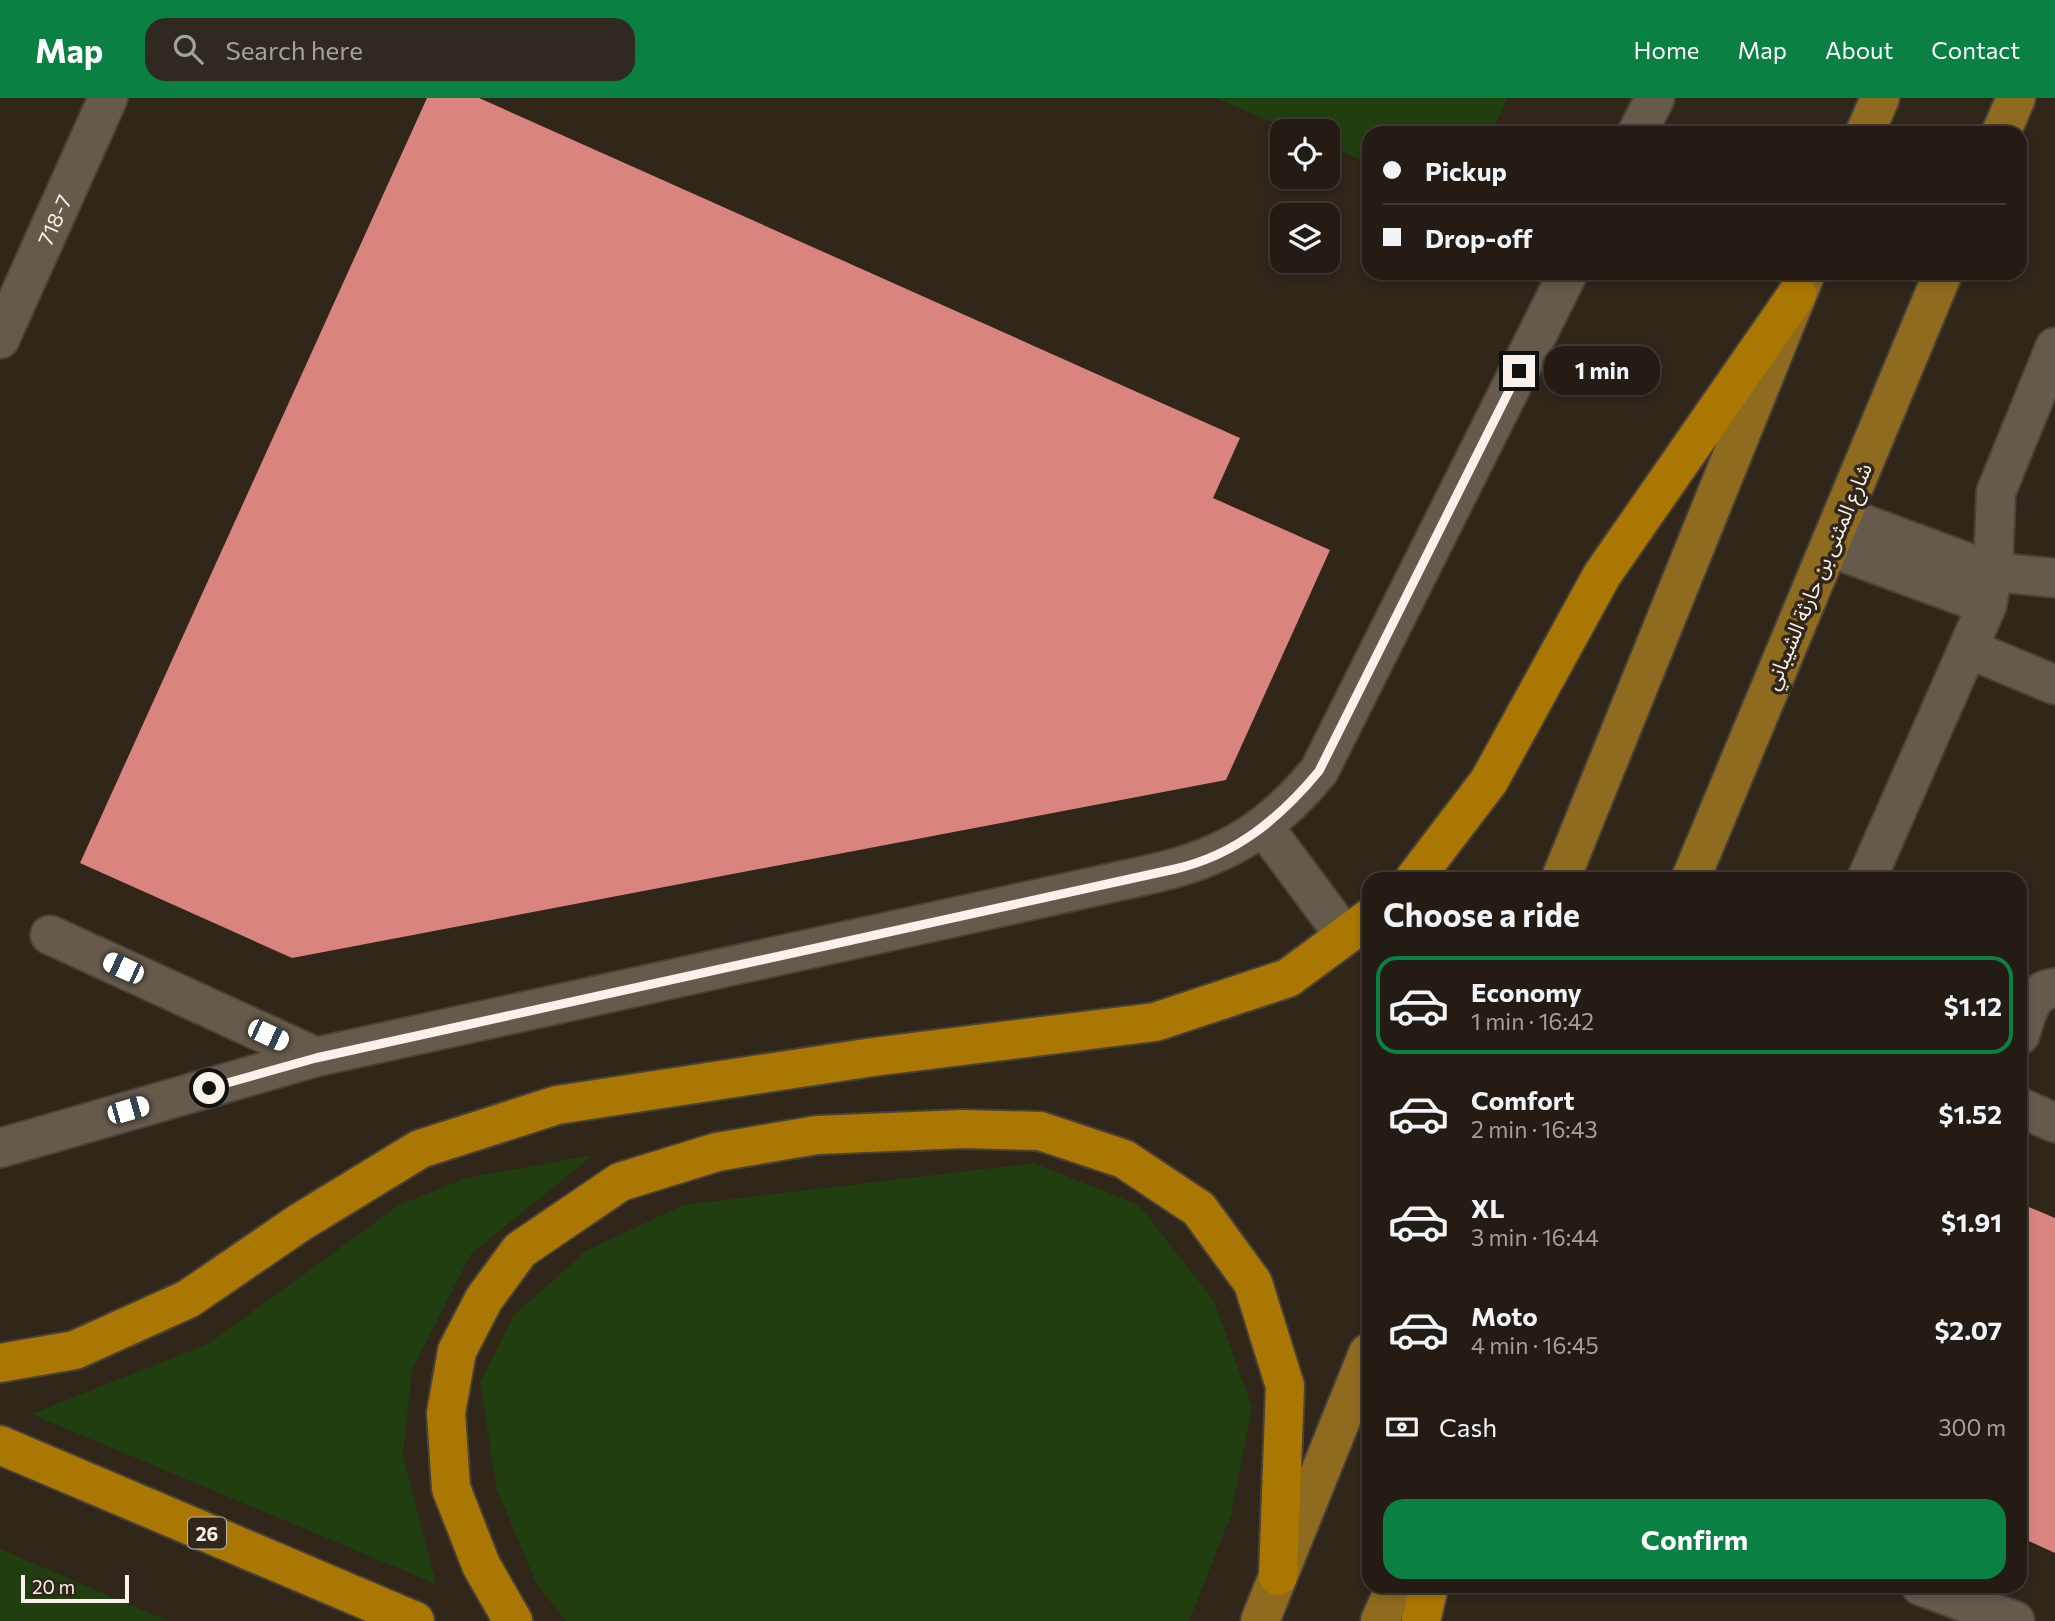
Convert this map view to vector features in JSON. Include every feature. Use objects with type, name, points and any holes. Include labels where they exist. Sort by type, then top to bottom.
[{"type":"highway","points":[[1420,872],[1489,781],[1602,575],[1802,284]]},
{"type":"highway","points":[[0,1363],[75,1350],[188,1299],[299,1223],[420,1150],[556,1105],[873,1057],[1155,1022],[1288,978],[1357,927]]},
{"type":"highway","points":[[513,1621],[481,1565],[451,1488],[446,1413],[457,1351],[484,1299],[520,1250],[620,1182],[717,1152],[817,1135],[963,1129],[1040,1131],[1124,1159],[1199,1209],[1253,1283],[1285,1386],[1278,1576]]},
{"type":"highway","name":"26","points":[[0,1445],[415,1621]]},
{"type":"highway","points":[[1421,1621],[1427,1593]]},
{"type":"main road","points":[[1868,126],[1880,98]]},
{"type":"main road","points":[[2004,126],[2016,98]]},
{"type":"main road","name":"شارع المثنى بن حارثة الشيباني","points":[[1694,872],[1940,280]]},
{"type":"main road","points":[[1563,872],[1802,284]]},
{"type":"main road","points":[[1260,1621],[1362,1368]]},
{"type":"main road","points":[[1380,1621],[1393,1593]]},
{"type":"street","name":"718-7","points":[[0,339],[108,98]]},
{"type":"street","points":[[1641,126],[1655,98]]},
{"type":"street","points":[[0,1148],[316,1058],[1195,864],[1231,848],[1264,827],[1294,801],[1319,771],[1565,280]]},
{"type":"street","points":[[1870,872],[1969,649],[1990,589],[1993,512],[2002,473],[2055,346]]},
{"type":"street","points":[[1836,532],[1990,589],[2055,578]]},
{"type":"street","points":[[1969,649],[2055,685]]},
{"type":"street","points":[[1264,827],[1357,927]]},
{"type":"street","points":[[50,935],[316,1058]]},
{"type":"street","points":[[2027,1016],[2033,999],[2044,989],[2055,988]]},
{"type":"street","points":[[2027,1110],[2055,1123]]},
{"type":"street","points":[[1940,1593],[2015,1621]]},
{"type":"green space","points":[[1215,98],[1507,98],[1495,126],[1362,126],[1362,160],[1340,151],[1340,119],[1270,119],[1270,121]]},
{"type":"green space","points":[[593,1155],[471,1254],[412,1370],[403,1455],[436,1584],[31,1414],[208,1344],[399,1205],[466,1178]]},
{"type":"green space","points":[[1034,1163],[1139,1205],[1214,1301],[1252,1407],[1231,1515],[1189,1621],[566,1621],[537,1585],[497,1490],[480,1382],[514,1315],[586,1251],[683,1205]]},
{"type":"green space","points":[[0,1549],[168,1621],[0,1621]]},
{"type":"building","points":[[427,98],[479,98],[1240,438],[1213,498],[1330,550],[1226,780],[292,958],[80,863]]},
{"type":"building","points":[[2027,1206],[2055,1218],[2055,1553],[2027,1540]]},
{"type":"route","points":[[209,1088],[316,1058],[1175,869],[1195,864],[1231,848],[1264,827],[1294,801],[1319,771],[1519,371]]}]
